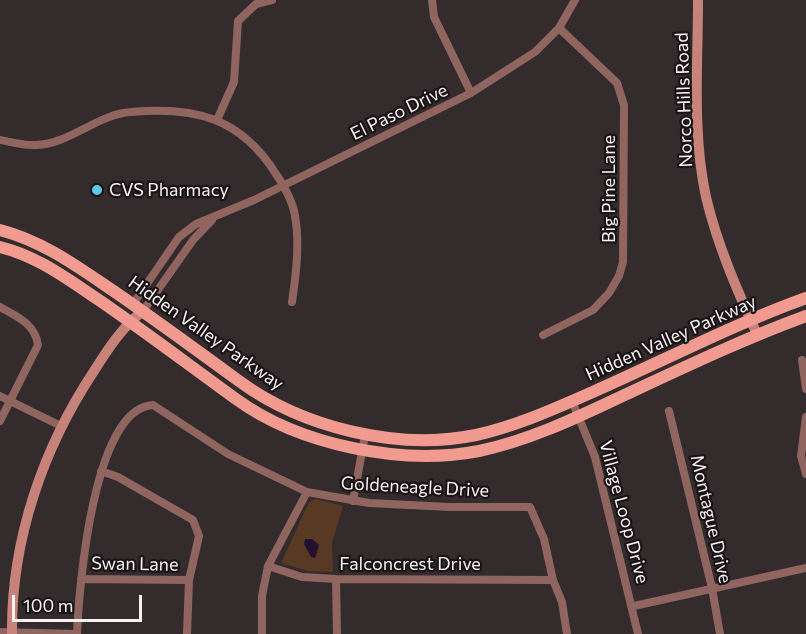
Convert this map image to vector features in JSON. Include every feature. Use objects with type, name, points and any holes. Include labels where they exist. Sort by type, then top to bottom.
[{"type":"main road","name":"Norco Hills Road","points":[[698,0],[698,137],[702,173],[722,249],[758,334]]},
{"type":"main road","name":"Hidden Valley Parkway","points":[[0,230],[18,234],[62,255],[256,394],[309,418],[365,435],[425,439],[475,435],[530,419],[806,298]]},
{"type":"main road","name":"Hidden Valley Parkway","points":[[0,246],[54,270],[130,321],[248,408],[321,440],[362,450],[424,455],[478,451],[536,435],[758,334],[806,316]]},
{"type":"main road","points":[[12,633],[23,539],[38,479],[61,426],[110,346],[138,308]]},
{"type":"street","points":[[218,120],[234,82],[238,21],[256,4],[272,0]]},
{"type":"street","points":[[432,0],[434,17],[471,93]]},
{"type":"street","name":"El Paso Drive","points":[[138,308],[179,237],[196,224],[213,219],[283,186],[471,93],[535,52],[559,28],[575,0]]},
{"type":"street","name":"Big Pine Lane","points":[[543,335],[593,310],[609,293],[623,262],[624,105],[617,83],[559,28]]},
{"type":"street","points":[[0,140],[37,146],[128,112],[188,111],[218,120],[261,151],[283,186],[295,214],[296,257],[292,302]]},
{"type":"street","name":"El Paso Drive","points":[[138,308],[213,219]]},
{"type":"street","points":[[0,307],[27,323],[36,332],[38,345],[0,421]]},
{"type":"street","points":[[802,360],[806,389]]},
{"type":"street","points":[[0,396],[61,426]]},
{"type":"street","name":"Village Loop Drive","points":[[572,401],[595,456],[634,606],[638,634]]},
{"type":"street","name":"Goldeneagle Drive","points":[[102,471],[119,430],[131,412],[142,405],[153,405],[228,454],[307,492],[352,501],[449,507],[530,507],[544,539],[553,580]]},
{"type":"street","name":"Montague Drive","points":[[669,411],[712,588],[720,634]]},
{"type":"street","points":[[806,417],[801,456],[806,474]]},
{"type":"street","points":[[352,501],[365,435]]},
{"type":"street","points":[[0,632],[77,634],[87,526],[102,471],[118,477],[194,520],[199,536],[189,580],[187,634]]},
{"type":"street","points":[[262,634],[262,596],[268,566],[307,492]]},
{"type":"street","name":"Falconcrest Drive","points":[[268,566],[302,577],[336,579],[553,580]]},
{"type":"street","points":[[634,606],[806,568]]},
{"type":"street","name":"Swan Lane","points":[[81,579],[189,580]]},
{"type":"street","points":[[336,579],[337,634]]},
{"type":"street","points":[[553,580],[562,602],[567,634]]},
{"type":"shaded area","points":[[316,499],[343,506],[332,543],[333,572],[308,571],[281,563],[309,502]]},
{"type":"shaded area","points":[[305,539],[312,539],[319,545],[315,558],[311,557],[304,544]]},
{"type":"place","name":"CVS Pharmacy","points":[[97,190]]}]
